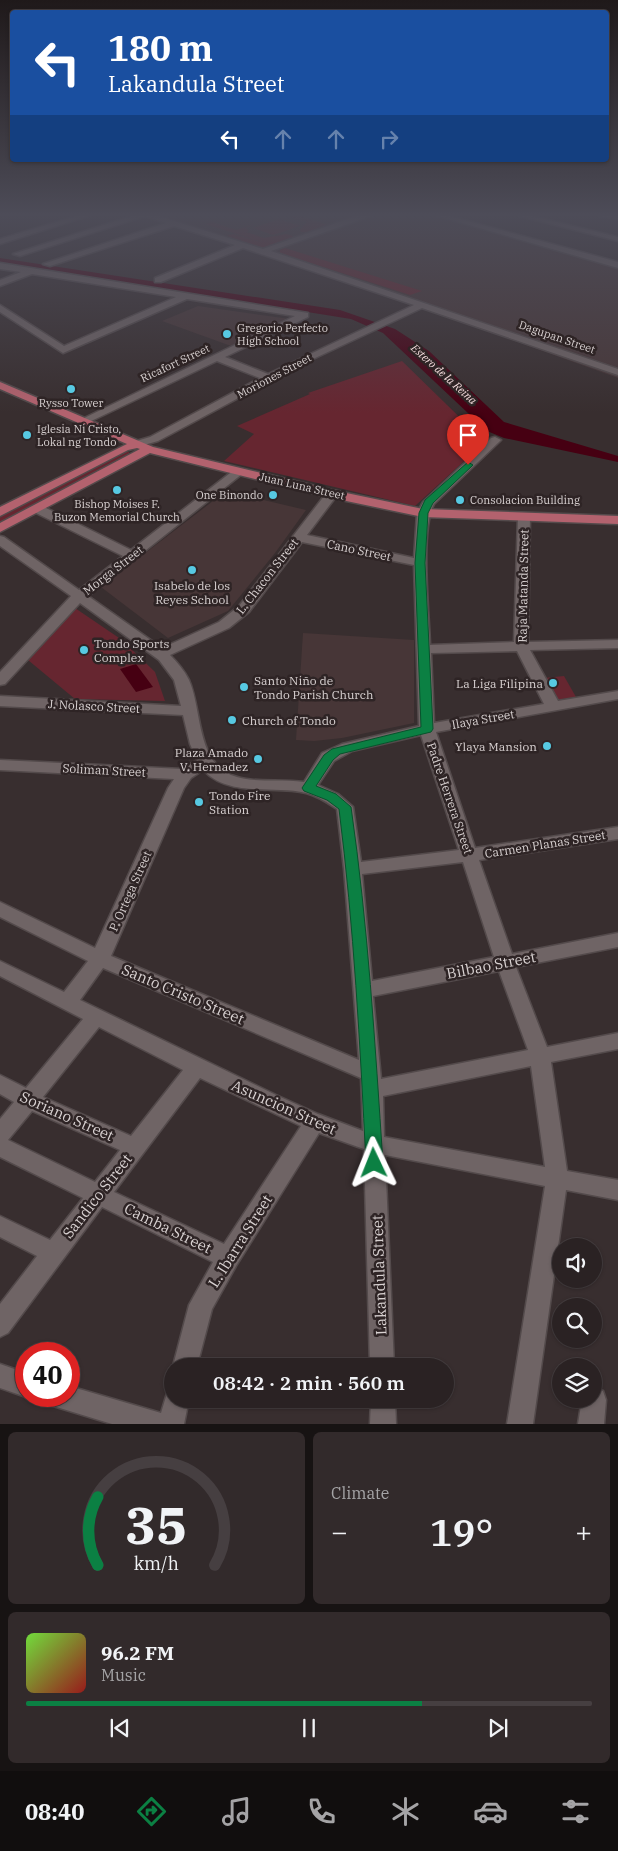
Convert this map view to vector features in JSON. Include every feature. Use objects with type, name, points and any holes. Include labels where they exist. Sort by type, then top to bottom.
[{"type":"main road","name":"Juan Luna Street","points":[[0,385],[83,421],[147,444],[238,472],[332,494],[423,513],[618,520]]},
{"type":"main road","name":"Moriones Street","points":[[0,528],[147,444]]},
{"type":"main road","name":"Moriones Street","points":[[0,512],[124,448],[147,444]]},
{"type":"street","points":[[94,280],[186,296]]},
{"type":"street","name":"Dagupan Street","points":[[352,280],[618,372]]},
{"type":"street","points":[[0,308],[63,350],[186,296]]},
{"type":"street","name":"Ricafort Street","points":[[83,421],[305,315],[186,296]]},
{"type":"street","name":"Moriones Street","points":[[147,444],[269,378],[380,322],[423,304]]},
{"type":"street","points":[[217,357],[269,378]]},
{"type":"street","points":[[423,513],[429,502],[495,440]]},
{"type":"street","name":"Morga Street","points":[[0,681],[7,664],[78,597],[238,472]]},
{"type":"street","name":"L. Chacon Street","points":[[161,654],[224,625],[244,609],[332,494]]},
{"type":"street","points":[[38,508],[132,554]]},
{"type":"street","name":"Padre Herrera Street","points":[[423,513],[420,563],[427,729],[505,962],[540,1055],[557,1179],[520,1424]]},
{"type":"street","name":"Raja Matanda Street","points":[[524,517],[521,646],[553,706]]},
{"type":"street","name":"Cano Street","points":[[298,537],[420,563]]},
{"type":"street","points":[[0,540],[161,654],[175,668],[183,684],[189,711],[206,762],[213,772],[224,778],[243,782],[308,788]]},
{"type":"street","points":[[424,649],[618,644]]},
{"type":"street","name":"Ilaya Street","points":[[308,788],[328,757],[336,752],[427,729],[618,695]]},
{"type":"street","name":"J. Nolasco Street","points":[[0,701],[189,711]]},
{"type":"street","points":[[185,774],[206,762]]},
{"type":"street","name":"Soliman Street","points":[[0,765],[185,774]]},
{"type":"street","name":"P. Ortega Street","points":[[67,1002],[100,959],[176,788],[185,774]]},
{"type":"street","name":"Lakandula Street","points":[[308,788],[332,797],[345,807],[365,990],[374,1144],[382,1358]]},
{"type":"street","name":"Carmen Planas Street","points":[[353,869],[470,856],[618,833]]},
{"type":"street","name":"Santo Cristo Street","points":[[0,909],[100,959],[371,1081]]},
{"type":"street","name":"Bilbao Street","points":[[365,990],[618,940]]},
{"type":"street","name":"Asuncion Street","points":[[0,968],[197,1067],[314,1123],[374,1144],[618,1190]]},
{"type":"street","points":[[0,1134],[96,1017]]},
{"type":"street","points":[[371,1081],[540,1055],[618,1040]]},
{"type":"street","name":"Sandico Street","points":[[0,1325],[11,1308],[197,1067]]},
{"type":"street","name":"Soriano Street","points":[[0,1084],[29,1100],[135,1147]]},
{"type":"street","name":"L. Ibarra Street","points":[[188,1358],[201,1305],[228,1258],[314,1123]]},
{"type":"street","name":"Camba Street","points":[[0,1147],[228,1258]]},
{"type":"street","points":[[0,1226],[53,1253]]},
{"type":"street","points":[[0,1376],[15,1381]]},
{"type":"street","points":[[80,1402],[158,1424]]},
{"type":"street","points":[[171,1424],[175,1408]]},
{"type":"street","points":[[383,1424],[384,1408]]},
{"type":"shaded area","points":[[339,280],[618,280],[618,378],[423,308]]},
{"type":"shaded area","points":[[365,280],[388,280],[422,291],[410,295]]},
{"type":"shaded area","name":"Gregorio Perfecto High School","points":[[198,306],[290,319],[231,346],[162,321]]},
{"type":"shaded area","points":[[402,361],[485,442],[415,506],[224,461],[254,434],[237,426],[310,394],[308,393]]},
{"type":"shaded area","points":[[121,452],[129,452],[130,455],[0,525],[0,516]]},
{"type":"shaded area","name":"Isabelo de los Reyes School","points":[[226,491],[306,510],[275,553],[228,611],[168,638],[101,587]]},
{"type":"shaded area","name":"Tondo Sports Complex","points":[[75,608],[122,640],[155,672],[165,701],[75,699],[28,660]]},
{"type":"shaded area","points":[[303,633],[414,640],[414,723],[342,738],[314,741],[296,740]]},
{"type":"shaded area","points":[[564,676],[576,697],[555,700],[544,678]]},
{"type":"water","name":"Estero de la Reina","points":[[109,280],[147,280],[340,310],[395,329],[429,351],[504,422],[618,456],[618,462],[504,438],[487,431],[383,333],[351,319]]},
{"type":"water","points":[[136,664],[153,687],[136,692],[120,669]]},
{"type":"place","name":"Gregorio Perfecto High School","points":[[227,334]]},
{"type":"place","name":"Rysso Tower","points":[[71,389]]},
{"type":"place","name":"Iglesia Ni Cristo, Lokal ng Tondo","points":[[27,435]]},
{"type":"place","name":"Bishop Moises F. Buzon Memorial Church","points":[[117,490]]},
{"type":"place","name":"One Binondo","points":[[273,495]]},
{"type":"place","name":"Consolacion Building","points":[[460,500]]},
{"type":"place","name":"Isabelo de los Reyes School","points":[[192,570]]},
{"type":"place","name":"Tondo Sports Complex","points":[[84,650]]},
{"type":"place","name":"La Liga Filipina","points":[[553,683]]},
{"type":"place","name":"Santo Niño de Tondo Parish Church","points":[[244,687]]},
{"type":"place","name":"Church of Tondo","points":[[232,720]]},
{"type":"place","name":"Ylaya Mansion","points":[[547,746]]},
{"type":"place","name":"Plaza Amado V. Hernadez","points":[[258,759]]},
{"type":"place","name":"Tondo Fire Station","points":[[199,802]]},
{"type":"route","points":[[374,1163],[372,1089],[365,990],[345,807],[332,797],[308,788],[328,757],[336,752],[347,747],[427,729],[424,621],[420,563],[423,513],[429,502],[468,465]]}]
